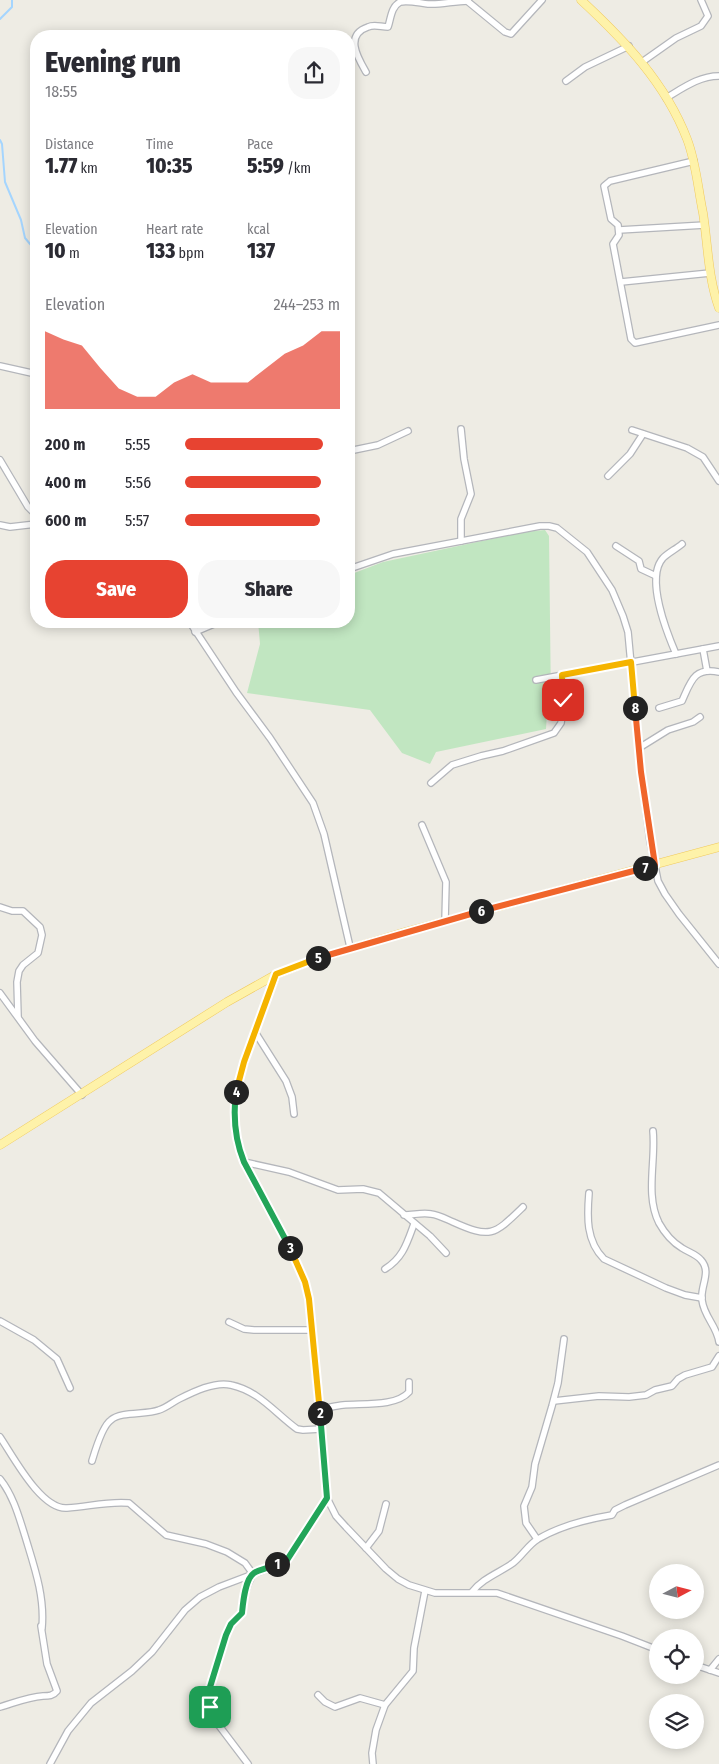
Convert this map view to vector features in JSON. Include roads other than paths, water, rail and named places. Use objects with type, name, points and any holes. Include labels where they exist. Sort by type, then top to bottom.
[{"type":"main road","points":[[581,0],[629,46],[642,62],[666,98],[687,139],[694,161],[705,225],[710,273],[719,308]]},
{"type":"main road","points":[[0,1144],[227,1002],[276,974],[350,947],[719,847]]},
{"type":"street","points":[[355,41],[362,30],[372,26],[388,26],[392,12],[401,1],[431,4],[468,0],[505,32],[511,34],[542,0]]},
{"type":"street","points":[[642,62],[676,38],[701,26],[705,22],[708,16],[701,0]]},
{"type":"street","points":[[566,81],[586,67],[629,46]]},
{"type":"street","points":[[355,52],[366,72]]},
{"type":"street","points":[[666,98],[702,78],[719,76]]},
{"type":"street","points":[[694,161],[610,181],[604,186],[611,218],[618,225],[619,230],[619,235],[613,244],[633,342],[719,325]]},
{"type":"street","points":[[619,230],[705,225]]},
{"type":"street","points":[[621,282],[710,273]]},
{"type":"street","points":[[0,366],[30,373]]},
{"type":"street","points":[[461,429],[464,459],[471,494],[461,519],[461,541]]},
{"type":"street","points":[[355,450],[378,445],[408,430]]},
{"type":"street","points":[[632,430],[687,448],[703,457],[719,481]]},
{"type":"street","points":[[608,476],[630,454],[643,434]]},
{"type":"street","points":[[0,460],[30,510]]},
{"type":"street","points":[[0,525],[10,527],[30,525]]},
{"type":"street","points":[[355,567],[394,554],[540,526],[557,528],[587,552],[612,590],[628,632],[650,841],[658,881],[693,933],[719,964]]},
{"type":"street","points":[[676,654],[661,617],[656,576],[662,559],[682,544]]},
{"type":"street","points":[[616,546],[638,561],[641,569],[656,576]]},
{"type":"street","points":[[193,628],[313,803],[324,834],[350,947]]},
{"type":"street","points":[[195,632],[204,628]]},
{"type":"street","points":[[536,680],[719,646]]},
{"type":"street","points":[[703,649],[707,670]]},
{"type":"street","points":[[659,708],[682,701],[691,680],[700,671],[719,672]]},
{"type":"street","points":[[431,783],[452,765],[481,756],[504,752],[554,733],[561,723],[563,710],[562,675]]},
{"type":"street","points":[[639,748],[668,730],[700,718]]},
{"type":"street","points":[[422,825],[446,882],[445,921]]},
{"type":"street","points":[[0,907],[12,911],[23,911],[40,927],[42,935],[38,953],[23,965],[19,971],[17,982],[18,1016]]},
{"type":"street","points":[[276,974],[236,1087],[234,1101],[236,1137],[244,1162],[305,1282],[309,1299],[327,1498],[336,1516],[398,1579],[425,1591],[446,1593],[490,1592],[649,1647]]},
{"type":"street","points":[[0,993],[35,1041],[82,1094]]},
{"type":"street","points":[[255,1032],[286,1082],[292,1097],[294,1114]]},
{"type":"street","points":[[653,1131],[654,1150],[651,1192],[658,1222],[675,1244],[701,1259],[705,1266],[706,1273],[702,1298],[705,1314],[715,1328],[719,1342]]},
{"type":"street","points":[[244,1162],[289,1172],[338,1190],[371,1190],[379,1193],[446,1253]]},
{"type":"street","points":[[589,1193],[587,1221],[596,1251],[604,1259],[666,1288],[685,1295],[702,1298]]},
{"type":"street","points":[[404,1215],[434,1214],[472,1232],[490,1232],[505,1224],[523,1207]]},
{"type":"street","points":[[385,1269],[395,1263],[403,1252],[414,1224]]},
{"type":"street","points":[[0,1321],[34,1340],[57,1359],[70,1388]]},
{"type":"street","points":[[229,1322],[244,1329],[254,1330],[311,1330]]},
{"type":"street","points":[[537,1539],[526,1523],[524,1506],[532,1487],[535,1464],[554,1401],[564,1339]]},
{"type":"street","points":[[554,1401],[598,1396],[628,1397],[646,1395],[655,1390],[672,1386],[685,1375],[712,1367],[719,1356]]},
{"type":"street","points":[[319,1409],[341,1405],[377,1404],[390,1401],[406,1396],[409,1392],[409,1382]]},
{"type":"street","points":[[92,1461],[110,1420],[118,1416],[160,1410],[179,1399],[221,1384],[230,1385],[262,1399],[297,1429],[321,1429]]},
{"type":"street","points":[[0,1437],[34,1487],[57,1508],[102,1503],[128,1503],[166,1535],[206,1544],[227,1552],[245,1564],[253,1574]]},
{"type":"street","points":[[472,1592],[480,1582],[514,1562],[537,1539],[551,1532],[594,1518],[612,1515],[615,1510],[625,1505],[719,1465]]},
{"type":"street","points":[[0,1479],[5,1485],[18,1515],[33,1558],[40,1592],[43,1616],[42,1628]]},
{"type":"street","points":[[50,1764],[68,1731],[91,1703],[152,1652],[186,1610],[200,1596],[287,1560],[327,1498]]},
{"type":"street","points":[[366,1548],[379,1531],[386,1504]]},
{"type":"street","points":[[248,1764],[214,1719],[210,1707],[210,1687],[226,1635],[231,1624],[242,1613],[243,1599],[248,1581],[253,1574]]},
{"type":"street","points":[[373,1764],[372,1754],[376,1730],[385,1705],[412,1671],[414,1648],[425,1591]]},
{"type":"street","points":[[0,1707],[27,1698],[50,1696],[55,1694],[57,1690],[47,1664],[40,1616]]},
{"type":"street","points":[[710,1670],[719,1659]]},
{"type":"street","points":[[704,1668],[719,1673]]},
{"type":"street","points":[[318,1695],[324,1702],[335,1706],[360,1698],[385,1705]]},
{"type":"waterway","points":[[0,19],[12,7],[12,0]]},
{"type":"waterway","points":[[0,140],[2,144],[5,182],[21,220],[25,238],[30,244]]}]
